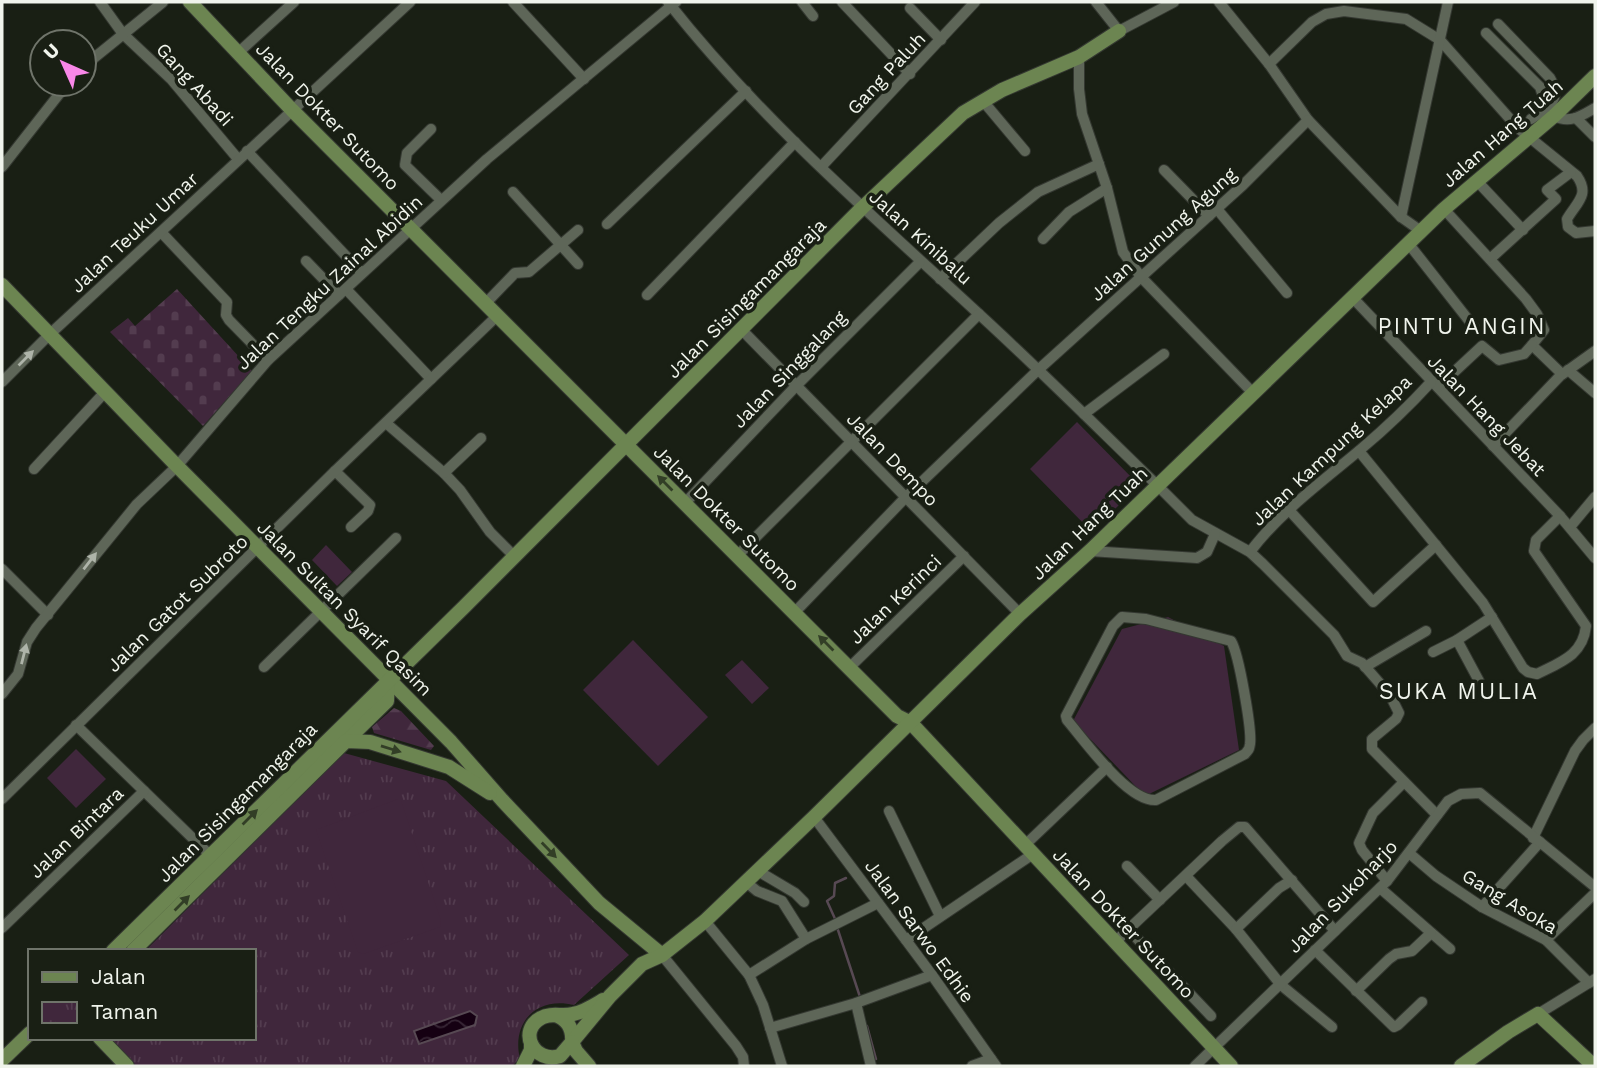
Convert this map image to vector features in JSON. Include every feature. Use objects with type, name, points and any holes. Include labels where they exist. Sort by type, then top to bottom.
[{"type":"main road","name":"Jalan Dokter Sutomo","points":[[190,2],[292,110],[497,316],[897,716],[911,723],[1231,1066]]},
{"type":"main road","name":"Jalan Sisingamangaraja","points":[[115,949],[862,208],[963,113],[1002,90],[1079,57],[1119,32]]},
{"type":"main road","name":"Jalan Hang Tuah","points":[[572,1042],[610,996],[642,964],[662,956],[705,921],[1020,614],[1090,551],[1523,133],[1554,116],[1595,76]]},
{"type":"main road","name":"Jalan Sultan Syarif Qasim","points":[[2,285],[451,742],[599,903],[662,956]]},
{"type":"main road","name":"Jalan Sisingamangaraja","points":[[136,949],[387,701],[388,680]]},
{"type":"main road","name":"Jalan Sisingamangaraja","points":[[346,741],[370,743],[449,767],[502,800]]},
{"type":"main road","points":[[211,856],[236,849]]},
{"type":"main road","name":"Jalan Hang Tuah","points":[[555,1015],[575,1014],[610,996]]},
{"type":"main road","points":[[1461,1066],[1538,1014],[1593,1066]]},
{"type":"main road","points":[[523,1066],[531,1050],[530,1032],[534,1023],[541,1017],[555,1015],[570,1026],[576,1051],[589,1066]]},
{"type":"main road","points":[[2,1060],[27,1037]]},
{"type":"main road","points":[[102,1040],[127,1066]]},
{"type":"main road","points":[[548,1062],[565,1052],[572,1042]]},
{"type":"main road","points":[[531,1044],[548,1062],[568,1066]]},
{"type":"street","name":"Gang Abadi","points":[[100,2],[123,34],[171,79],[238,159]]},
{"type":"street","points":[[98,55],[163,2]]},
{"type":"street","points":[[239,52],[294,2]]},
{"type":"street","name":"Jalan Teuku Umar","points":[[2,382],[50,334],[410,2]]},
{"type":"street","points":[[513,2],[584,79]]},
{"type":"street","points":[[802,2],[813,16]]},
{"type":"street","name":"Gang Paluh","points":[[821,167],[975,2]]},
{"type":"street","points":[[1096,2],[1119,32]]},
{"type":"street","name":"Jalan Sisingamangaraja","points":[[1119,32],[1174,2]]},
{"type":"street","points":[[1219,2],[1269,64],[1308,120],[1401,217],[1421,231]]},
{"type":"street","points":[[1401,217],[1448,2]]},
{"type":"street","name":"Jalan Tengku Zainal Abidin","points":[[2,694],[18,674],[30,637],[137,505],[177,466],[268,360],[487,159],[672,3]]},
{"type":"street","name":"Jalan Kinibalu","points":[[672,3],[746,91],[795,142],[1157,485]]},
{"type":"street","points":[[849,4],[910,74]]},
{"type":"street","points":[[910,8],[940,40]]},
{"type":"street","points":[[1269,64],[1312,22],[1326,14],[1344,11],[1406,19],[1440,40],[1523,133],[1577,176],[1584,190],[1567,219],[1568,227],[1576,233],[1595,231]]},
{"type":"street","points":[[1497,24],[1555,86],[1552,104],[1531,119]]},
{"type":"street","points":[[1486,33],[1540,87],[1544,97],[1541,109],[1523,133]]},
{"type":"street","points":[[1079,57],[1082,114],[1107,188],[1123,253],[1141,277],[1253,393]]},
{"type":"street","points":[[607,224],[746,91]]},
{"type":"street","points":[[2,167],[55,98]]},
{"type":"street","points":[[983,101],[1025,151]]},
{"type":"street","points":[[1554,116],[1563,120],[1576,118],[1595,108]]},
{"type":"street","points":[[1576,118],[1595,137]]},
{"type":"street","name":"Jalan Gunung Agung","points":[[795,612],[906,497],[1038,370],[1213,212],[1308,120]]},
{"type":"street","points":[[431,129],[407,153],[405,165],[441,200]]},
{"type":"street","points":[[647,295],[795,142]]},
{"type":"street","points":[[247,151],[362,273]]},
{"type":"street","points":[[940,279],[999,223],[1038,192],[1099,164]]},
{"type":"street","points":[[1164,170],[1213,212],[1287,293]]},
{"type":"street","points":[[1490,259],[1556,199],[1546,190],[1571,172]]},
{"type":"street","points":[[1476,180],[1523,230]]},
{"type":"street","points":[[1043,239],[1069,212],[1107,188]]},
{"type":"street","points":[[513,192],[578,264]]},
{"type":"street","points":[[1444,209],[1537,314],[1544,330],[1532,345],[1595,393]]},
{"type":"street","points":[[486,303],[515,273],[529,272],[578,230]]},
{"type":"street","points":[[161,232],[227,302],[226,315],[229,320],[268,360]]},
{"type":"street","points":[[1408,243],[1474,327]]},
{"type":"street","points":[[306,261],[342,292],[431,379]]},
{"type":"street","name":"Jalan Singgalang","points":[[685,503],[796,386],[920,262]]},
{"type":"street","name":"Jalan Hang Jebat","points":[[1352,297],[1594,555]]},
{"type":"street","points":[[738,555],[979,314]]},
{"type":"street","name":"Jalan Gatot Subroto","points":[[2,799],[335,471],[497,316]]},
{"type":"street","name":"Jalan Dempo","points":[[741,329],[1020,614]]},
{"type":"street","name":"Jalan Kampung Kelapa","points":[[1157,485],[1192,520],[1250,552],[1289,510],[1482,346],[1499,360],[1524,354],[1532,345]]},
{"type":"street","points":[[1493,446],[1565,372],[1595,351]]},
{"type":"street","points":[[1084,414],[1164,354]]},
{"type":"street","points":[[34,469],[105,392]]},
{"type":"street","points":[[386,423],[444,473],[460,490],[490,532],[514,556]]},
{"type":"street","points":[[444,473],[481,438]]},
{"type":"street","points":[[1359,451],[1492,617],[1523,668],[1537,674],[1572,656],[1585,639],[1586,626]]},
{"type":"street","points":[[335,471],[370,505],[368,511],[351,527]]},
{"type":"street","points":[[1570,527],[1595,497]]},
{"type":"street","points":[[1289,510],[1373,601],[1436,545]]},
{"type":"street","points":[[1560,516],[1535,541],[1534,551],[1595,637]]},
{"type":"street","points":[[1090,551],[1197,558],[1207,552],[1215,534]]},
{"type":"street","points":[[264,667],[396,538]]},
{"type":"street","points":[[1250,552],[1334,635],[1347,656],[1359,661],[1390,695],[1399,713],[1396,719],[1372,738],[1372,749],[1437,815]]},
{"type":"street","name":"Jalan Kerinci","points":[[850,667],[964,556]]},
{"type":"street","points":[[2,569],[48,615]]},
{"type":"street","points":[[1122,617],[1146,619],[1231,641],[1244,698],[1250,741],[1245,754],[1156,800],[1137,796],[1107,767],[1066,716],[1118,621],[1122,617]]},
{"type":"street","points":[[1433,652],[1492,617]]},
{"type":"street","points":[[1365,667],[1426,631]]},
{"type":"street","points":[[1457,640],[1479,681]]},
{"type":"street","points":[[76,725],[211,856]]},
{"type":"street","points":[[1482,906],[1536,840],[1575,751],[1595,728]]},
{"type":"street","points":[[906,940],[1029,849],[1107,767]]},
{"type":"street","points":[[1404,782],[1373,813],[1359,842],[1383,884],[1450,949]]},
{"type":"street","name":"Jalan Bintara","points":[[2,928],[144,790]]},
{"type":"street","name":"Jalan Sukoharjo","points":[[1214,1048],[1383,884],[1448,801],[1461,794],[1480,793],[1595,887]]},
{"type":"street","points":[[889,811],[940,916]]},
{"type":"street","name":"Jalan Sarwo Edhie","points":[[814,817],[994,1063]]},
{"type":"street","points":[[1115,942],[1239,827],[1245,827],[1335,931]]},
{"type":"street","name":"Gang Asoka","points":[[1409,853],[1436,876],[1482,906],[1546,940],[1592,981]]},
{"type":"street","points":[[1127,866],[1160,900]]},
{"type":"street","points":[[758,871],[795,892],[804,902]]},
{"type":"street","points":[[1186,876],[1236,929],[1281,985],[1332,1027]]},
{"type":"street","points":[[1236,929],[1279,888],[1292,880]]},
{"type":"street","points":[[746,882],[757,891],[782,901],[806,939]]},
{"type":"street","points":[[1546,940],[1595,894]]},
{"type":"street","points":[[749,975],[806,939],[878,903]]},
{"type":"street","points":[[705,921],[749,975],[763,1005],[782,1066]]},
{"type":"street","points":[[1128,929],[1212,1016]]},
{"type":"street","points":[[1356,991],[1396,954],[1412,951],[1431,933]]},
{"type":"street","points":[[1315,950],[1394,1027],[1422,1002]]},
{"type":"street","points":[[662,956],[736,1046],[743,1057],[744,1066]]},
{"type":"street","points":[[770,1028],[856,1003],[932,975]]},
{"type":"street","points":[[1538,1014],[1592,981]]},
{"type":"street","points":[[856,1003],[871,1066]]},
{"type":"street","points":[[1195,1066],[1214,1048]]},
{"type":"street","points":[[972,1066],[994,1063]]},
{"type":"green space","points":[[177,289],[252,371],[203,426],[110,332],[128,318],[135,326]]},
{"type":"green space","points":[[1077,422],[1139,485],[1092,532],[1030,469]]},
{"type":"green space","points":[[326,545],[352,572],[337,586],[312,560]]},
{"type":"green space","points":[[1168,617],[1224,646],[1239,750],[1145,796],[1073,721],[1122,629]]},
{"type":"green space","points":[[633,640],[708,717],[658,766],[583,690]]},
{"type":"green space","points":[[742,660],[769,688],[752,704],[725,675]]},
{"type":"green space","points":[[394,708],[401,711],[434,746],[431,750],[374,733],[372,727]]},
{"type":"green space","points":[[76,749],[106,779],[76,808],[47,778]]},
{"type":"green space","points":[[344,753],[446,781],[629,955],[574,1005],[549,1004],[530,1015],[519,1034],[520,1059],[512,1066],[135,1066],[110,1040],[256,1040],[256,949],[147,949]]},
{"type":"green space","points":[[398,799],[401,801],[441,921],[440,927],[363,954],[358,952],[316,830]]},
{"type":"water","points":[[470,1011],[477,1016],[475,1025],[419,1044],[414,1031]]},
{"type":"waterway","points":[[836,921],[827,901],[834,896],[835,883],[846,878]]},
{"type":"waterway","points":[[837,927],[860,997]]},
{"type":"waterway","points":[[867,1026],[876,1059]]},
{"type":"district","name":"PINTU ANGIN","points":[[1462,326]]},
{"type":"district","name":"SUKA MULIA","points":[[1459,691]]}]
